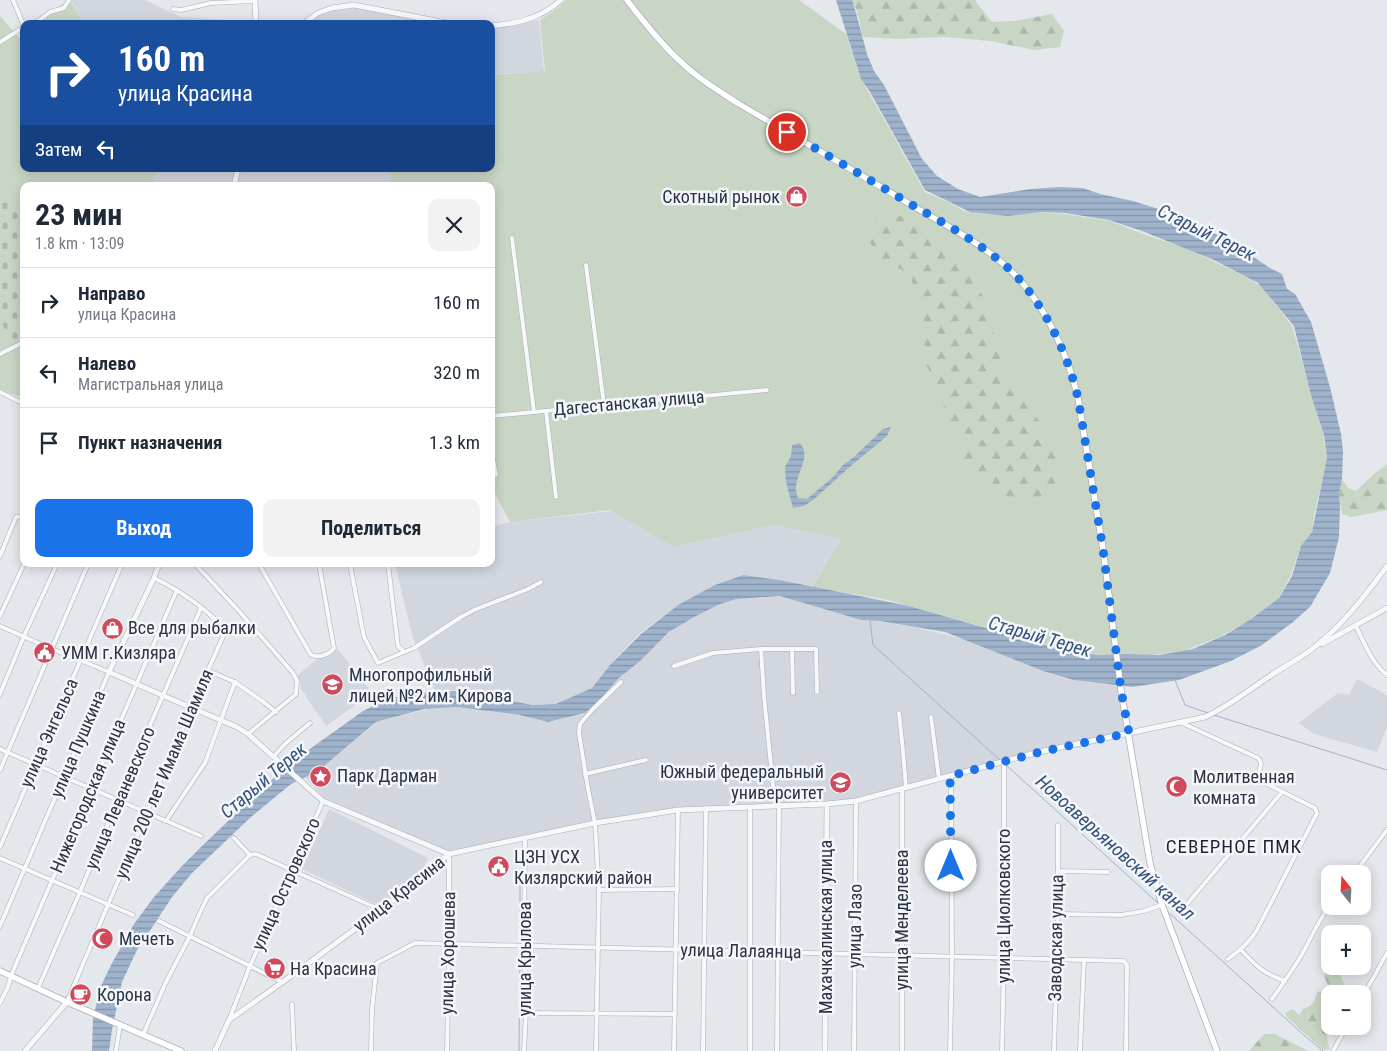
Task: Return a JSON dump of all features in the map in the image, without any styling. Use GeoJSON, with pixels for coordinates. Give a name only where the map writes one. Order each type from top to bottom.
{"type":"FeatureCollection","features":[{"type":"Feature","properties":{"kind":"main road"},"geometry":{"type":"LineString","coordinates":[[627,0],[644,22],[681,62],[707,82],[739,104],[957,231],[1006,267],[1030,293],[1055,335],[1075,384],[1102,539],[1121,690],[1150,864],[1162,905],[1217,1051]]}},
{"type":"Feature","properties":{"kind":"main road"},"geometry":{"type":"LineString","coordinates":[[0,971],[181,1051]]}},
{"type":"Feature","properties":{"kind":"street"},"geometry":{"type":"LineString","coordinates":[[13,0],[21,20]]}},
{"type":"Feature","properties":{"kind":"street"},"geometry":{"type":"LineString","coordinates":[[39,20],[50,12],[64,8],[69,0]]}},
{"type":"Feature","properties":{"kind":"street"},"geometry":{"type":"LineString","coordinates":[[495,25],[525,20],[540,15],[561,0]]}},
{"type":"Feature","properties":{"kind":"street"},"geometry":{"type":"LineString","coordinates":[[173,9],[181,10],[211,3],[255,1],[256,20]]}},
{"type":"Feature","properties":{"kind":"street"},"geometry":{"type":"LineString","coordinates":[[309,20],[332,8],[354,5],[431,20]]}},
{"type":"Feature","properties":{"kind":"street"},"geometry":{"type":"LineString","coordinates":[[0,42],[20,30]]}},
{"type":"Feature","properties":{"kind":"street"},"geometry":{"type":"LineString","coordinates":[[512,238],[534,412]]}},
{"type":"Feature","properties":{"kind":"street"},"geometry":{"type":"LineString","coordinates":[[586,265],[604,405]]}},
{"type":"Feature","properties":{"kind":"street"},"geometry":{"type":"LineString","coordinates":[[0,354],[20,344]]}},
{"type":"Feature","properties":{"kind":"street","name":"Дагестанская улица"},"geometry":{"type":"LineString","coordinates":[[495,416],[767,390]]}},
{"type":"Feature","properties":{"kind":"street"},"geometry":{"type":"LineString","coordinates":[[2,393],[20,402]]}},
{"type":"Feature","properties":{"kind":"street"},"geometry":{"type":"LineString","coordinates":[[546,411],[556,497]]}},
{"type":"Feature","properties":{"kind":"street"},"geometry":{"type":"LineString","coordinates":[[495,470],[496,475]]}},
{"type":"Feature","properties":{"kind":"street"},"geometry":{"type":"LineString","coordinates":[[0,556],[16,517],[20,516]]}},
{"type":"Feature","properties":{"kind":"street"},"geometry":{"type":"LineString","coordinates":[[1311,650],[1346,618],[1387,566]]}},
{"type":"Feature","properties":{"kind":"street"},"geometry":{"type":"LineString","coordinates":[[0,616],[23,567]]}},
{"type":"Feature","properties":{"kind":"street"},"geometry":{"type":"LineString","coordinates":[[0,694],[56,567]]}},
{"type":"Feature","properties":{"kind":"street"},"geometry":{"type":"LineString","coordinates":[[0,770],[87,567]]}},
{"type":"Feature","properties":{"kind":"street","name":"улица Энгельса"},"geometry":{"type":"LineString","coordinates":[[0,847],[121,567]]}},
{"type":"Feature","properties":{"kind":"street","name":"улица Пушкина"},"geometry":{"type":"LineString","coordinates":[[0,926],[109,672],[158,567]]}},
{"type":"Feature","properties":{"kind":"street"},"geometry":{"type":"LineString","coordinates":[[198,567],[293,673],[297,681],[296,694],[248,734]]}},
{"type":"Feature","properties":{"kind":"street"},"geometry":{"type":"LineString","coordinates":[[262,567],[310,656],[316,657],[331,652],[334,648],[320,567]]}},
{"type":"Feature","properties":{"kind":"street"},"geometry":{"type":"LineString","coordinates":[[351,567],[364,637],[378,663],[414,648],[474,610],[541,582]]}},
{"type":"Feature","properties":{"kind":"street"},"geometry":{"type":"LineString","coordinates":[[388,567],[398,646],[404,652]]}},
{"type":"Feature","properties":{"kind":"street","name":"улица 200 лет Имама Шамиля"},"geometry":{"type":"LineString","coordinates":[[67,1002],[226,630],[215,618],[190,598],[154,578]]}},
{"type":"Feature","properties":{"kind":"street","name":"Нижегородская улица"},"geometry":{"type":"LineString","coordinates":[[0,1003],[177,590]]}},
{"type":"Feature","properties":{"kind":"street","name":"улица Леваневского"},"geometry":{"type":"LineString","coordinates":[[38,988],[201,608]]}},
{"type":"Feature","properties":{"kind":"street"},"geometry":{"type":"LineString","coordinates":[[1311,650],[1387,608]]}},
{"type":"Feature","properties":{"kind":"street"},"geometry":{"type":"LineString","coordinates":[[0,626],[237,727],[248,734],[324,801],[449,854]]}},
{"type":"Feature","properties":{"kind":"street"},"geometry":{"type":"LineString","coordinates":[[1356,626],[1374,660],[1387,675]]}},
{"type":"Feature","properties":{"kind":"street"},"geometry":{"type":"LineString","coordinates":[[761,649],[764,696],[777,806],[777,1051]]}},
{"type":"Feature","properties":{"kind":"street"},"geometry":{"type":"LineString","coordinates":[[674,666],[714,653],[761,649],[816,649],[817,692]]}},
{"type":"Feature","properties":{"kind":"street"},"geometry":{"type":"LineString","coordinates":[[792,649],[793,693]]}},
{"type":"Feature","properties":{"kind":"street","name":"улица Красина"},"geometry":{"type":"LineString","coordinates":[[229,1020],[381,910],[449,854],[595,823],[678,810],[827,804],[856,801],[1069,745],[1205,717],[1219,711],[1311,650]]}},
{"type":"Feature","properties":{"kind":"street"},"geometry":{"type":"LineString","coordinates":[[208,671],[235,682],[276,712]]}},
{"type":"Feature","properties":{"kind":"street"},"geometry":{"type":"LineString","coordinates":[[166,821],[205,763],[235,682]]}},
{"type":"Feature","properties":{"kind":"street"},"geometry":{"type":"LineString","coordinates":[[596,1051],[599,890],[595,823],[579,734],[580,724],[621,682]]}},
{"type":"Feature","properties":{"kind":"street"},"geometry":{"type":"LineString","coordinates":[[899,713],[904,789]]}},
{"type":"Feature","properties":{"kind":"street"},"geometry":{"type":"LineString","coordinates":[[931,717],[939,779]]}},
{"type":"Feature","properties":{"kind":"street"},"geometry":{"type":"LineString","coordinates":[[273,757],[310,723]]}},
{"type":"Feature","properties":{"kind":"street"},"geometry":{"type":"LineString","coordinates":[[1182,723],[1258,758],[1262,764],[1258,779],[1315,808],[1317,813],[1250,942],[1228,959]]}},
{"type":"Feature","properties":{"kind":"street"},"geometry":{"type":"LineString","coordinates":[[0,749],[201,836]]}},
{"type":"Feature","properties":{"kind":"street"},"geometry":{"type":"LineString","coordinates":[[585,774],[646,760]]}},
{"type":"Feature","properties":{"kind":"street","name":"улица Циолковского"},"geometry":{"type":"LineString","coordinates":[[1002,1051],[1004,761]]}},
{"type":"Feature","properties":{"kind":"street"},"geometry":{"type":"LineString","coordinates":[[950,776],[952,956],[950,1051]]}},
{"type":"Feature","properties":{"kind":"street","name":"улица Менделеева"},"geometry":{"type":"LineString","coordinates":[[902,1051],[904,789]]}},
{"type":"Feature","properties":{"kind":"street"},"geometry":{"type":"LineString","coordinates":[[1187,904],[1282,792]]}},
{"type":"Feature","properties":{"kind":"street","name":"улица Островского"},"geometry":{"type":"LineString","coordinates":[[215,1051],[250,966],[324,801]]}},
{"type":"Feature","properties":{"kind":"street","name":"улица Лазо"},"geometry":{"type":"LineString","coordinates":[[854,1051],[856,801]]}},
{"type":"Feature","properties":{"kind":"street","name":"Махачкалинская улица"},"geometry":{"type":"LineString","coordinates":[[825,1051],[827,804]]}},
{"type":"Feature","properties":{"kind":"street"},"geometry":{"type":"LineString","coordinates":[[750,807],[750,1051]]}},
{"type":"Feature","properties":{"kind":"street"},"geometry":{"type":"LineString","coordinates":[[703,1051],[706,808]]}},
{"type":"Feature","properties":{"kind":"street"},"geometry":{"type":"LineString","coordinates":[[674,1051],[678,810]]}},
{"type":"Feature","properties":{"kind":"street","name":"Заводская улица"},"geometry":{"type":"LineString","coordinates":[[1054,1051],[1058,914],[1058,825]]}},
{"type":"Feature","properties":{"kind":"street"},"geometry":{"type":"LineString","coordinates":[[1361,865],[1387,830]]}},
{"type":"Feature","properties":{"kind":"street"},"geometry":{"type":"LineString","coordinates":[[234,838],[250,855]]}},
{"type":"Feature","properties":{"kind":"street","name":"улица Крылова"},"geometry":{"type":"LineString","coordinates":[[524,1051],[526,1013],[524,946],[525,838]]}},
{"type":"Feature","properties":{"kind":"street"},"geometry":{"type":"LineString","coordinates":[[143,1035],[166,982],[207,898],[250,855],[256,854],[381,910]]}},
{"type":"Feature","properties":{"kind":"street","name":"улица Хорошева"},"geometry":{"type":"LineString","coordinates":[[447,1051],[449,854]]}},
{"type":"Feature","properties":{"kind":"street"},"geometry":{"type":"LineString","coordinates":[[0,858],[133,915]]}},
{"type":"Feature","properties":{"kind":"street"},"geometry":{"type":"LineString","coordinates":[[1058,871],[1108,872]]}},
{"type":"Feature","properties":{"kind":"street"},"geometry":{"type":"LineString","coordinates":[[599,890],[677,889]]}},
{"type":"Feature","properties":{"kind":"street"},"geometry":{"type":"LineString","coordinates":[[1058,914],[1121,915],[1144,911],[1162,905]]}},
{"type":"Feature","properties":{"kind":"street"},"geometry":{"type":"LineString","coordinates":[[1272,999],[1301,956],[1322,915]]}},
{"type":"Feature","properties":{"kind":"street"},"geometry":{"type":"LineString","coordinates":[[159,921],[282,982]]}},
{"type":"Feature","properties":{"kind":"street","name":"улица Лалаянца"},"geometry":{"type":"LineString","coordinates":[[371,1051],[376,963],[415,943],[1124,961],[1127,965],[1126,1051]]}},
{"type":"Feature","properties":{"kind":"street"},"geometry":{"type":"LineString","coordinates":[[1241,950],[1267,974],[1285,981]]}},
{"type":"Feature","properties":{"kind":"street"},"geometry":{"type":"LineString","coordinates":[[1369,985],[1387,953]]}},
{"type":"Feature","properties":{"kind":"street","name":"Заводская улица"},"geometry":{"type":"LineString","coordinates":[[1080,1051],[1084,960]]}},
{"type":"Feature","properties":{"kind":"street"},"geometry":{"type":"LineString","coordinates":[[25,1051],[67,1002]]}},
{"type":"Feature","properties":{"kind":"street"},"geometry":{"type":"LineString","coordinates":[[292,1004],[294,1051]]}},
{"type":"Feature","properties":{"kind":"street"},"geometry":{"type":"LineString","coordinates":[[526,1013],[675,1014]]}},
{"type":"Feature","properties":{"kind":"street"},"geometry":{"type":"LineString","coordinates":[[116,1051],[118,1024]]}},
{"type":"Feature","properties":{"kind":"street"},"geometry":{"type":"LineString","coordinates":[[1334,1051],[1342,1035]]}},
{"type":"Feature","properties":{"kind":"shaded area"},"geometry":{"type":"Polygon","coordinates":[[[71,0],[145,0],[181,17],[226,20],[82,20],[71,0]]]}},
{"type":"Feature","properties":{"kind":"shaded area"},"geometry":{"type":"Polygon","coordinates":[[[364,7],[408,12],[435,20],[312,20],[326,12],[364,7]]]}},
{"type":"Feature","properties":{"kind":"shaded area"},"geometry":{"type":"Polygon","coordinates":[[[539,20],[544,72],[495,74],[495,28],[539,20]]]}},
{"type":"Feature","properties":{"kind":"shaded area"},"geometry":{"type":"Polygon","coordinates":[[[150,172],[390,172],[389,182],[149,182],[150,172]]]}},
{"type":"Feature","properties":{"kind":"shaded area"},"geometry":{"type":"Polygon","coordinates":[[[612,511],[673,547],[775,525],[841,539],[812,586],[771,578],[742,575],[715,585],[675,607],[639,634],[613,661],[592,688],[557,704],[533,705],[454,690],[435,691],[412,635],[396,567],[495,567],[495,526],[510,522],[612,511]]]}},
{"type":"Feature","properties":{"kind":"shaded area"},"geometry":{"type":"Polygon","coordinates":[[[781,596],[861,620],[914,627],[971,641],[1066,679],[1123,687],[1130,735],[1082,747],[1029,754],[850,801],[785,805],[682,807],[448,852],[324,798],[305,777],[318,771],[377,722],[428,709],[457,707],[515,715],[548,722],[584,714],[669,633],[692,617],[720,604],[738,599],[781,596]]]}},
{"type":"Feature","properties":{"kind":"shaded area","name":"Многопрофильный лицей №2 им. Кирова"},"geometry":{"type":"Polygon","coordinates":[[[338,649],[372,693],[326,726],[301,689],[297,676],[316,660],[338,649]]]}},
{"type":"Feature","properties":{"kind":"shaded area"},"geometry":{"type":"Polygon","coordinates":[[[1357,679],[1387,695],[1387,727],[1377,752],[1314,734],[1299,723],[1338,693],[1349,695],[1357,679]]]}},
{"type":"Feature","properties":{"kind":"shaded area"},"geometry":{"type":"Polygon","coordinates":[[[329,809],[428,858],[418,879],[380,906],[302,869],[329,809]]]}},
{"type":"Feature","properties":{"kind":"green space"},"geometry":{"type":"Polygon","coordinates":[[[67,0],[70,0],[82,20],[44,20],[67,0]]]}},
{"type":"Feature","properties":{"kind":"green space"},"geometry":{"type":"Polygon","coordinates":[[[566,0],[799,0],[846,34],[860,77],[925,192],[964,211],[1009,216],[1034,212],[1064,214],[1110,221],[1188,249],[1261,286],[1292,326],[1323,434],[1327,460],[1312,532],[1301,546],[1290,577],[1278,599],[1246,622],[1219,637],[1183,651],[1144,656],[1101,655],[1051,646],[888,600],[812,587],[841,539],[775,525],[673,547],[610,510],[510,522],[495,494],[495,182],[389,182],[390,172],[495,172],[495,75],[545,71],[540,20],[566,0]]]}},
{"type":"Feature","properties":{"kind":"green space"},"geometry":{"type":"Polygon","coordinates":[[[852,0],[976,0],[992,22],[1014,21],[1052,14],[1064,31],[1060,47],[1034,50],[991,41],[945,37],[895,39],[863,37],[857,11],[852,0]]]}},
{"type":"Feature","properties":{"kind":"green space"},"geometry":{"type":"Polygon","coordinates":[[[0,16],[20,39],[20,172],[155,172],[154,182],[20,182],[20,397],[0,390],[0,16]]]}},
{"type":"Feature","properties":{"kind":"green space"},"geometry":{"type":"Polygon","coordinates":[[[1,190],[20,216],[20,340],[18,344],[0,323],[1,190]]]}},
{"type":"Feature","properties":{"kind":"green space"},"geometry":{"type":"Polygon","coordinates":[[[895,212],[949,252],[971,277],[987,303],[994,336],[1008,375],[1027,407],[1044,426],[1059,458],[1055,485],[1042,500],[1015,500],[984,487],[966,468],[957,439],[926,363],[921,294],[904,271],[882,259],[868,240],[876,220],[895,212]]]}},
{"type":"Feature","properties":{"kind":"green space"},"geometry":{"type":"Polygon","coordinates":[[[1387,464],[1387,510],[1352,517],[1342,514],[1339,494],[1342,479],[1348,488],[1356,491],[1387,464]]]}},
{"type":"Feature","properties":{"kind":"green space"},"geometry":{"type":"Polygon","coordinates":[[[1342,975],[1344,985],[1328,985],[1324,976],[1342,975]]]}},
{"type":"Feature","properties":{"kind":"green space"},"geometry":{"type":"Polygon","coordinates":[[[1317,992],[1321,992],[1321,1035],[1328,1035],[1330,1049],[1323,1050],[1285,1013],[1293,1009],[1299,1015],[1303,1009],[1313,1003],[1317,992]]]}},
{"type":"Feature","properties":{"kind":"green space"},"geometry":{"type":"Polygon","coordinates":[[[1264,1034],[1275,1034],[1308,1051],[1249,1051],[1264,1034]]]}},
{"type":"Feature","properties":{"kind":"water","name":"Старый Терек"},"geometry":{"type":"Polygon","coordinates":[[[836,0],[852,0],[867,54],[874,71],[884,85],[922,159],[937,176],[958,189],[980,197],[1030,189],[1083,188],[1100,194],[1133,201],[1168,212],[1226,239],[1282,274],[1287,289],[1295,294],[1311,322],[1330,387],[1343,451],[1342,479],[1339,494],[1339,537],[1330,573],[1310,607],[1262,645],[1231,661],[1179,680],[1132,687],[1073,680],[1043,671],[945,632],[880,621],[861,620],[780,596],[737,599],[720,604],[669,632],[640,661],[619,678],[585,713],[548,722],[519,715],[457,707],[424,709],[376,722],[318,771],[291,784],[251,817],[192,873],[172,897],[136,952],[122,982],[109,1051],[92,1051],[93,1019],[100,988],[134,924],[154,897],[201,847],[268,783],[300,756],[363,711],[385,700],[413,693],[454,691],[533,705],[556,704],[592,688],[610,665],[641,634],[678,605],[715,585],[743,575],[780,580],[909,606],[1049,646],[1099,655],[1159,655],[1193,649],[1225,635],[1279,598],[1292,576],[1301,546],[1312,532],[1327,458],[1324,435],[1311,395],[1294,326],[1258,283],[1214,260],[1142,231],[1109,220],[1065,213],[1040,212],[1008,216],[970,212],[925,190],[861,79],[836,0]]]}},
{"type":"Feature","properties":{"kind":"water"},"geometry":{"type":"Polygon","coordinates":[[[891,427],[887,436],[813,500],[804,506],[793,508],[786,482],[785,467],[791,456],[792,445],[800,443],[803,448],[804,459],[796,489],[798,498],[807,499],[883,429],[891,427]]]}},
{"type":"Feature","properties":{"kind":"waterway","name":"Новоаверьяновский канал"},"geometry":{"type":"LineString","coordinates":[[870,620],[873,645],[1001,761]]}},
{"type":"Feature","properties":{"kind":"waterway"},"geometry":{"type":"LineString","coordinates":[[1175,680],[1185,705],[1208,713]]}},
{"type":"Feature","properties":{"kind":"waterway"},"geometry":{"type":"LineString","coordinates":[[1214,715],[1387,770]]}},
{"type":"Feature","properties":{"kind":"waterway","name":"Новоаверьяновский канал"},"geometry":{"type":"LineString","coordinates":[[1006,765],[1159,904]]}},
{"type":"Feature","properties":{"kind":"waterway"},"geometry":{"type":"LineString","coordinates":[[520,870],[520,944]]}},
{"type":"Feature","properties":{"kind":"waterway","name":"Новоаверьяновский канал"},"geometry":{"type":"LineString","coordinates":[[1167,911],[1323,1051]]}},
{"type":"Feature","properties":{"kind":"waterway"},"geometry":{"type":"LineString","coordinates":[[519,1051],[520,948]]}},
{"type":"Feature","properties":{"kind":"place","name":"Скотный рынок"},"geometry":{"type":"Point","coordinates":[796,197]}},
{"type":"Feature","properties":{"kind":"place","name":"Все для рыбалки"},"geometry":{"type":"Point","coordinates":[112,628]}},
{"type":"Feature","properties":{"kind":"place","name":"УММ г.Кизляра"},"geometry":{"type":"Point","coordinates":[45,653]}},
{"type":"Feature","properties":{"kind":"place","name":"Многопрофильный лицей №2 им. Кирова"},"geometry":{"type":"Point","coordinates":[333,685]}},
{"type":"Feature","properties":{"kind":"place","name":"Парк Дарман"},"geometry":{"type":"Point","coordinates":[321,776]}},
{"type":"Feature","properties":{"kind":"place","name":"Южный федеральный университет"},"geometry":{"type":"Point","coordinates":[840,782]}},
{"type":"Feature","properties":{"kind":"place","name":"Молитвенная комната"},"geometry":{"type":"Point","coordinates":[1177,787]}},
{"type":"Feature","properties":{"kind":"place","name":"ЦЗН УСХ Кизлярский район"},"geometry":{"type":"Point","coordinates":[498,867]}},
{"type":"Feature","properties":{"kind":"place","name":"Мечеть"},"geometry":{"type":"Point","coordinates":[103,939]}},
{"type":"Feature","properties":{"kind":"place","name":"На Красина"},"geometry":{"type":"Point","coordinates":[274,969]}},
{"type":"Feature","properties":{"kind":"place","name":"Корона"},"geometry":{"type":"Point","coordinates":[81,995]}},
{"type":"Feature","properties":{"kind":"district","name":"СЕВЕРНОЕ ПМК"},"geometry":{"type":"Point","coordinates":[1234,846]}},
{"type":"Feature","properties":{"kind":"route"},"geometry":{"type":"LineString","coordinates":[[787,132],[957,231],[1006,267],[1030,293],[1055,335],[1066,358],[1078,398],[1103,549],[1121,690],[1129,733],[1069,745],[950,776],[951,866]]}}]}
